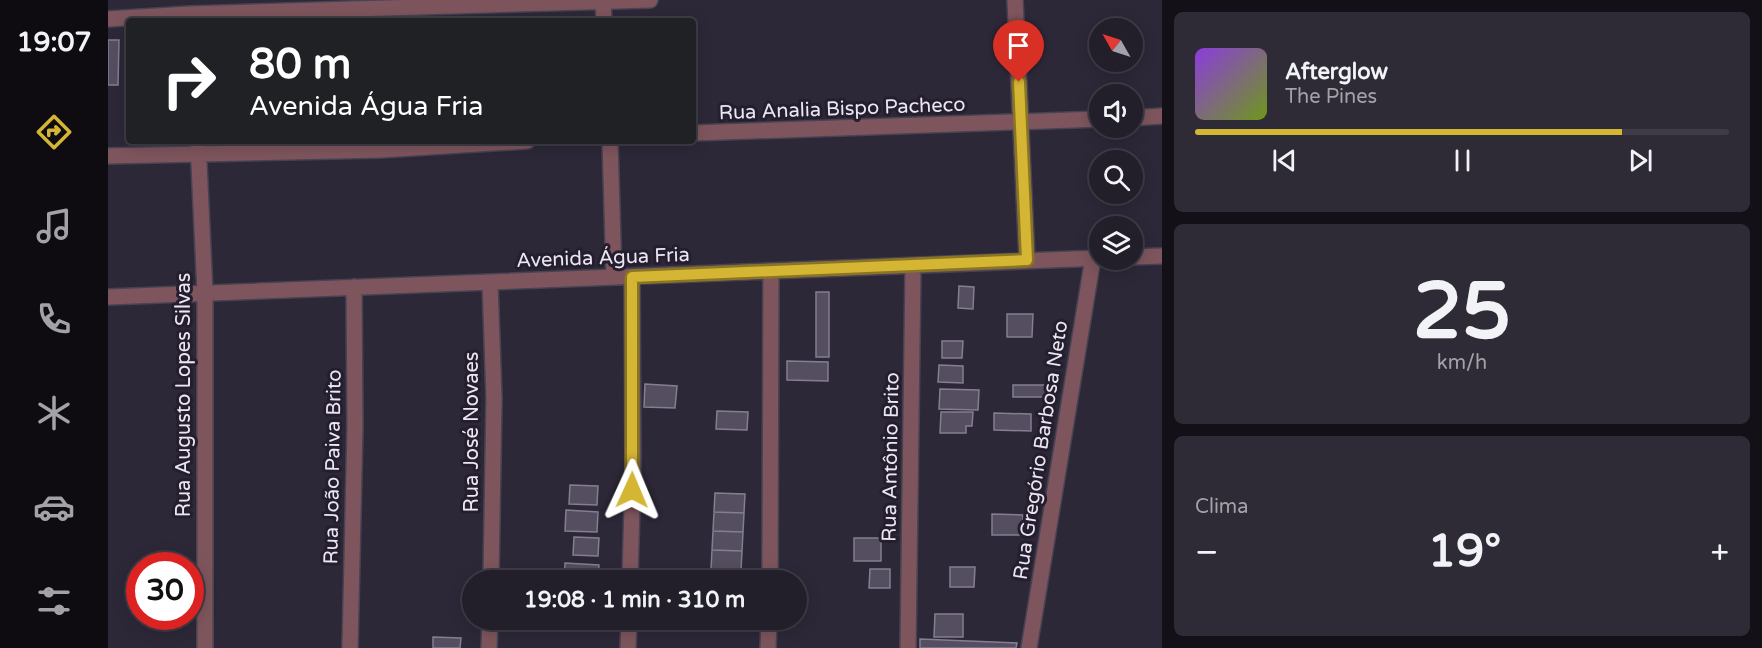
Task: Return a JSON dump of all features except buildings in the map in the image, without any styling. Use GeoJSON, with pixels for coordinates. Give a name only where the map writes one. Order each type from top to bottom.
{"type":"FeatureCollection","features":[{"type":"Feature","properties":{"kind":"street"},"geometry":{"type":"LineString","coordinates":[[108,19],[189,12],[650,0]]}},
{"type":"Feature","properties":{"kind":"street"},"geometry":{"type":"LineString","coordinates":[[1015,0],[1027,260]]}},
{"type":"Feature","properties":{"kind":"street"},"geometry":{"type":"LineString","coordinates":[[603,1],[604,18]]}},
{"type":"Feature","properties":{"kind":"street"},"geometry":{"type":"LineString","coordinates":[[1143,117],[1162,116]]}},
{"type":"Feature","properties":{"kind":"street","name":"Rua Analia Bispo Pacheco"},"geometry":{"type":"LineString","coordinates":[[696,133],[1089,120]]}},
{"type":"Feature","properties":{"kind":"street"},"geometry":{"type":"LineString","coordinates":[[108,156],[198,147],[380,150],[478,144]]}},
{"type":"Feature","properties":{"kind":"street"},"geometry":{"type":"LineString","coordinates":[[610,144],[614,278]]}},
{"type":"Feature","properties":{"kind":"street","name":"Rua Augusto Lopes Silvas"},"geometry":{"type":"LineString","coordinates":[[198,147],[205,293],[206,648]]}},
{"type":"Feature","properties":{"kind":"street"},"geometry":{"type":"LineString","coordinates":[[1143,257],[1162,256]]}},
{"type":"Feature","properties":{"kind":"street","name":"Avenida Água Fria"},"geometry":{"type":"LineString","coordinates":[[108,297],[913,267],[1089,258]]}},
{"type":"Feature","properties":{"kind":"street","name":"Rua Antônio Brito"},"geometry":{"type":"LineString","coordinates":[[908,648],[913,267]]}},
{"type":"Feature","properties":{"kind":"street","name":"Rua Gregório Barbosa Neto"},"geometry":{"type":"LineString","coordinates":[[1029,648],[1094,270]]}},
{"type":"Feature","properties":{"kind":"street"},"geometry":{"type":"LineString","coordinates":[[770,570],[771,272]]}},
{"type":"Feature","properties":{"kind":"street"},"geometry":{"type":"LineString","coordinates":[[630,570],[633,468],[632,277]]}},
{"type":"Feature","properties":{"kind":"street","name":"Rua José Novaes"},"geometry":{"type":"LineString","coordinates":[[490,283],[494,398],[491,570]]}},
{"type":"Feature","properties":{"kind":"street","name":"Rua João Paiva Brito"},"geometry":{"type":"LineString","coordinates":[[350,648],[355,426],[354,287]]}},
{"type":"Feature","properties":{"kind":"street"},"geometry":{"type":"LineString","coordinates":[[489,648],[490,630]]}},
{"type":"Feature","properties":{"kind":"street"},"geometry":{"type":"LineString","coordinates":[[628,648],[629,630]]}},
{"type":"Feature","properties":{"kind":"street"},"geometry":{"type":"LineString","coordinates":[[768,648],[769,630]]}},
{"type":"Feature","properties":{"kind":"route"},"geometry":{"type":"LineString","coordinates":[[632,490],[632,277],[913,267],[1027,260],[1019,82]]}}]}
